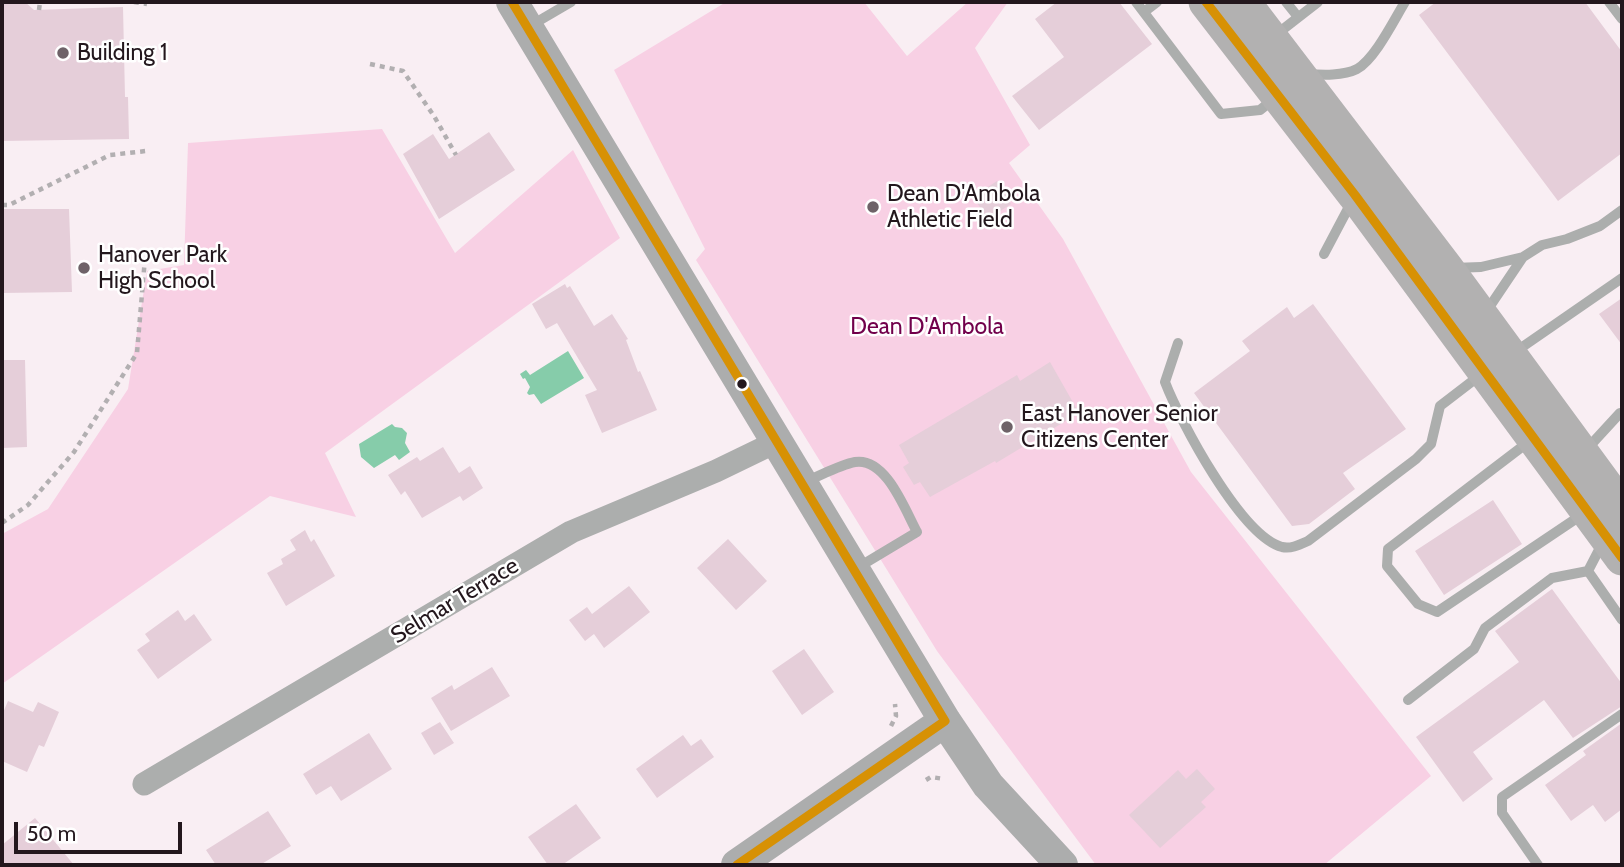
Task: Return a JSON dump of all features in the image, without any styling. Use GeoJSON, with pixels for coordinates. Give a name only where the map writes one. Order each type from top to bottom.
{"type":"FeatureCollection","features":[{"type":"Feature","properties":{"kind":"main road"},"geometry":{"type":"LineString","coordinates":[[1206,2],[1289,85],[1446,268],[1482,318],[1497,363],[1534,439],[1610,528]]}},
{"type":"Feature","properties":{"kind":"main road"},"geometry":{"type":"LineString","coordinates":[[1243,2],[1285,27],[1289,85],[1355,195],[1497,363],[1582,454],[1610,528]]}},
{"type":"Feature","properties":{"kind":"street"},"geometry":{"type":"LineString","coordinates":[[519,15],[945,721],[988,785],[1062,865]]}},
{"type":"Feature","properties":{"kind":"street","name":"Selmar Terrace"},"geometry":{"type":"LineString","coordinates":[[144,784],[571,532],[716,471],[778,441]]}},
{"type":"Feature","properties":{"kind":"street"},"geometry":{"type":"LineString","coordinates":[[737,865],[945,721]]}},
{"type":"Feature","properties":{"kind":"lane"},"geometry":{"type":"LineString","coordinates":[[519,15],[571,2]]}},
{"type":"Feature","properties":{"kind":"lane"},"geometry":{"type":"LineString","coordinates":[[1136,2],[1221,114],[1260,110],[1289,85],[1357,69],[1372,54],[1405,2]]}},
{"type":"Feature","properties":{"kind":"lane"},"geometry":{"type":"LineString","coordinates":[[1144,12],[1157,2]]}},
{"type":"Feature","properties":{"kind":"lane"},"geometry":{"type":"LineString","coordinates":[[1285,27],[1286,2]]}},
{"type":"Feature","properties":{"kind":"lane"},"geometry":{"type":"LineString","coordinates":[[1285,27],[1318,2]]}},
{"type":"Feature","properties":{"kind":"lane"},"geometry":{"type":"LineString","coordinates":[[1609,2],[1622,19]]}},
{"type":"Feature","properties":{"kind":"lane"},"geometry":{"type":"LineString","coordinates":[[1324,254],[1355,195]]}},
{"type":"Feature","properties":{"kind":"lane"},"geometry":{"type":"LineString","coordinates":[[1446,268],[1481,267],[1523,257],[1542,245],[1601,226],[1622,210]]}},
{"type":"Feature","properties":{"kind":"lane"},"geometry":{"type":"LineString","coordinates":[[1482,318],[1523,257]]}},
{"type":"Feature","properties":{"kind":"lane"},"geometry":{"type":"LineString","coordinates":[[1178,343],[1165,382],[1174,407],[1207,465],[1240,511],[1267,540],[1283,548],[1296,547],[1308,541],[1416,459],[1431,444],[1440,406],[1497,363],[1622,278]]}},
{"type":"Feature","properties":{"kind":"lane"},"geometry":{"type":"LineString","coordinates":[[1582,454],[1620,414]]}},
{"type":"Feature","properties":{"kind":"lane"},"geometry":{"type":"LineString","coordinates":[[1534,439],[1388,549],[1387,566],[1418,604],[1437,612],[1610,528]]}},
{"type":"Feature","properties":{"kind":"lane"},"geometry":{"type":"LineString","coordinates":[[802,483],[857,461],[874,466],[887,475],[917,532],[854,570]]}},
{"type":"Feature","properties":{"kind":"lane"},"geometry":{"type":"LineString","coordinates":[[1588,571],[1610,528]]}},
{"type":"Feature","properties":{"kind":"lane"},"geometry":{"type":"LineString","coordinates":[[1588,571],[1622,620]]}},
{"type":"Feature","properties":{"kind":"lane"},"geometry":{"type":"LineString","coordinates":[[1408,700],[1474,649],[1485,628],[1552,578],[1588,571]]}},
{"type":"Feature","properties":{"kind":"lane"},"geometry":{"type":"LineString","coordinates":[[1538,865],[1502,813],[1502,797],[1622,713]]}},
{"type":"Feature","properties":{"kind":"path"},"geometry":{"type":"LineString","coordinates":[[39,10],[40,2]]}},
{"type":"Feature","properties":{"kind":"path"},"geometry":{"type":"LineString","coordinates":[[134,2],[147,4]]}},
{"type":"Feature","properties":{"kind":"path"},"geometry":{"type":"LineString","coordinates":[[370,64],[403,71],[434,116],[456,155]]}},
{"type":"Feature","properties":{"kind":"path"},"geometry":{"type":"LineString","coordinates":[[2,205],[9,205],[110,155],[146,151]]}},
{"type":"Feature","properties":{"kind":"path"},"geometry":{"type":"LineString","coordinates":[[2,523],[28,505],[74,452],[137,353],[145,258]]}},
{"type":"Feature","properties":{"kind":"path"},"geometry":{"type":"LineString","coordinates":[[890,730],[895,716],[895,704]]}},
{"type":"Feature","properties":{"kind":"path"},"geometry":{"type":"LineString","coordinates":[[926,780],[931,777],[944,779]]}},
{"type":"Feature","properties":{"kind":"green space","name":"Dean D'Ambola"},"geometry":{"type":"Polygon","coordinates":[[[726,2],[864,2],[907,56],[968,2],[1008,2],[975,48],[1030,145],[1009,163],[1063,239],[1191,472],[1431,776],[1324,865],[1096,865],[937,651],[696,260],[705,249],[614,70],[726,2]]]}},
{"type":"Feature","properties":{"kind":"green space"},"geometry":{"type":"Polygon","coordinates":[[[382,129],[455,253],[573,150],[620,238],[325,453],[356,517],[270,496],[2,684],[2,534],[48,509],[128,389],[147,271],[184,265],[188,143],[382,129]]]}},
{"type":"Feature","properties":{"kind":"shaded area"},"geometry":{"type":"Polygon","coordinates":[[[568,351],[584,378],[541,404],[534,394],[527,393],[530,387],[520,374],[526,370],[530,375],[568,351]]]}},
{"type":"Feature","properties":{"kind":"shaded area"},"geometry":{"type":"Polygon","coordinates":[[[392,424],[407,433],[405,443],[410,452],[399,460],[395,455],[374,468],[361,457],[359,444],[392,424]]]}},
{"type":"Feature","properties":{"kind":"building","name":"Building 1"},"geometry":{"type":"Polygon","coordinates":[[[2,2],[25,2],[34,10],[123,7],[129,139],[2,141],[2,2]]]}},
{"type":"Feature","properties":{"kind":"building"},"geometry":{"type":"Polygon","coordinates":[[[1057,2],[1119,2],[1152,44],[1039,130],[1012,96],[1064,57],[1035,19],[1057,2]]]}},
{"type":"Feature","properties":{"kind":"building"},"geometry":{"type":"Polygon","coordinates":[[[1436,2],[1585,2],[1622,52],[1622,153],[1558,201],[1419,15],[1436,2]]]}},
{"type":"Feature","properties":{"kind":"building"},"geometry":{"type":"Polygon","coordinates":[[[489,132],[515,170],[439,219],[403,154],[433,134],[449,159],[489,132]]]}},
{"type":"Feature","properties":{"kind":"building"},"geometry":{"type":"Polygon","coordinates":[[[997,181],[1011,204],[988,219],[973,197],[997,181]]]}},
{"type":"Feature","properties":{"kind":"building"},"geometry":{"type":"Polygon","coordinates":[[[2,209],[69,209],[72,292],[2,293],[2,209]]]}},
{"type":"Feature","properties":{"kind":"building"},"geometry":{"type":"Polygon","coordinates":[[[565,284],[567,288],[570,286],[594,326],[612,314],[628,339],[626,340],[638,372],[640,371],[657,410],[602,433],[585,395],[597,390],[557,323],[546,329],[532,304],[565,284]]]}},
{"type":"Feature","properties":{"kind":"building"},"geometry":{"type":"Polygon","coordinates":[[[1622,298],[1622,345],[1599,314],[1622,298]]]}},
{"type":"Feature","properties":{"kind":"building"},"geometry":{"type":"Polygon","coordinates":[[[1313,304],[1406,429],[1343,473],[1355,489],[1309,524],[1292,526],[1194,393],[1250,351],[1242,341],[1287,307],[1294,318],[1313,304]]]}},
{"type":"Feature","properties":{"kind":"building"},"geometry":{"type":"Polygon","coordinates":[[[2,360],[25,360],[27,447],[2,448],[2,360]]]}},
{"type":"Feature","properties":{"kind":"building","name":"East Hanover Senior Citizens Center"},"geometry":{"type":"Polygon","coordinates":[[[1050,362],[1079,413],[996,463],[995,461],[930,497],[920,482],[914,485],[903,467],[909,463],[899,445],[1017,375],[1020,381],[1050,362]]]}},
{"type":"Feature","properties":{"kind":"building"},"geometry":{"type":"Polygon","coordinates":[[[443,447],[459,473],[470,466],[483,488],[463,501],[460,496],[422,518],[405,491],[401,495],[388,475],[417,457],[420,461],[443,447]]]}},
{"type":"Feature","properties":{"kind":"building"},"geometry":{"type":"Polygon","coordinates":[[[1493,500],[1522,544],[1444,595],[1415,551],[1493,500]]]}},
{"type":"Feature","properties":{"kind":"building"},"geometry":{"type":"Polygon","coordinates":[[[305,530],[311,542],[314,539],[335,576],[286,606],[267,573],[283,564],[281,559],[296,550],[290,540],[305,530]]]}},
{"type":"Feature","properties":{"kind":"building"},"geometry":{"type":"Polygon","coordinates":[[[728,539],[767,581],[736,610],[697,568],[728,539]]]}},
{"type":"Feature","properties":{"kind":"building"},"geometry":{"type":"Polygon","coordinates":[[[629,586],[650,612],[604,648],[594,634],[585,641],[569,620],[587,607],[592,614],[629,586]]]}},
{"type":"Feature","properties":{"kind":"building"},"geometry":{"type":"Polygon","coordinates":[[[1552,589],[1622,684],[1622,706],[1573,738],[1544,700],[1473,752],[1493,779],[1463,802],[1416,737],[1519,662],[1495,631],[1552,589]]]}},
{"type":"Feature","properties":{"kind":"building"},"geometry":{"type":"Polygon","coordinates":[[[178,610],[185,621],[194,614],[212,640],[158,679],[137,650],[150,641],[145,634],[178,610]]]}},
{"type":"Feature","properties":{"kind":"building"},"geometry":{"type":"Polygon","coordinates":[[[804,649],[834,692],[802,715],[772,671],[804,649]]]}},
{"type":"Feature","properties":{"kind":"building"},"geometry":{"type":"Polygon","coordinates":[[[492,667],[510,696],[451,731],[431,698],[452,685],[454,690],[492,667]]]}},
{"type":"Feature","properties":{"kind":"building"},"geometry":{"type":"Polygon","coordinates":[[[8,701],[33,712],[38,702],[59,712],[44,747],[39,745],[27,772],[2,761],[2,715],[8,701]]]}},
{"type":"Feature","properties":{"kind":"building"},"geometry":{"type":"Polygon","coordinates":[[[440,722],[454,743],[434,755],[421,733],[440,722]]]}},
{"type":"Feature","properties":{"kind":"building"},"geometry":{"type":"Polygon","coordinates":[[[1622,723],[1622,809],[1605,822],[1593,805],[1571,821],[1545,785],[1586,755],[1583,751],[1622,723]]]}},
{"type":"Feature","properties":{"kind":"building"},"geometry":{"type":"Polygon","coordinates":[[[369,733],[392,769],[341,801],[331,786],[316,795],[303,774],[369,733]]]}},
{"type":"Feature","properties":{"kind":"building"},"geometry":{"type":"Polygon","coordinates":[[[683,735],[691,746],[701,739],[714,757],[657,798],[636,769],[683,735]]]}},
{"type":"Feature","properties":{"kind":"building"},"geometry":{"type":"Polygon","coordinates":[[[1197,769],[1215,789],[1201,802],[1206,807],[1160,848],[1129,815],[1178,770],[1186,779],[1197,769]]]}},
{"type":"Feature","properties":{"kind":"building"},"geometry":{"type":"Polygon","coordinates":[[[576,804],[601,838],[562,865],[548,865],[528,837],[576,804]]]}},
{"type":"Feature","properties":{"kind":"building"},"geometry":{"type":"Polygon","coordinates":[[[268,811],[291,846],[260,865],[216,865],[206,850],[268,811]]]}},
{"type":"Feature","properties":{"kind":"building"},"geometry":{"type":"Polygon","coordinates":[[[35,818],[74,865],[2,865],[2,845],[35,818]]]}},
{"type":"Feature","properties":{"kind":"transit line"},"geometry":{"type":"LineString","coordinates":[[512,2],[945,721],[737,865]]}},
{"type":"Feature","properties":{"kind":"transit line"},"geometry":{"type":"LineString","coordinates":[[1206,2],[1355,195],[1622,558]]}},
{"type":"Feature","properties":{"kind":"place","name":"Building 1"},"geometry":{"type":"Point","coordinates":[63,53]}},
{"type":"Feature","properties":{"kind":"place","name":"Dean D'Ambola Athletic Field"},"geometry":{"type":"Point","coordinates":[873,207]}},
{"type":"Feature","properties":{"kind":"place","name":"Hanover Park High School"},"geometry":{"type":"Point","coordinates":[84,268]}},
{"type":"Feature","properties":{"kind":"place","name":"East Hanover Senior Citizens Center"},"geometry":{"type":"Point","coordinates":[1007,427]}}]}
